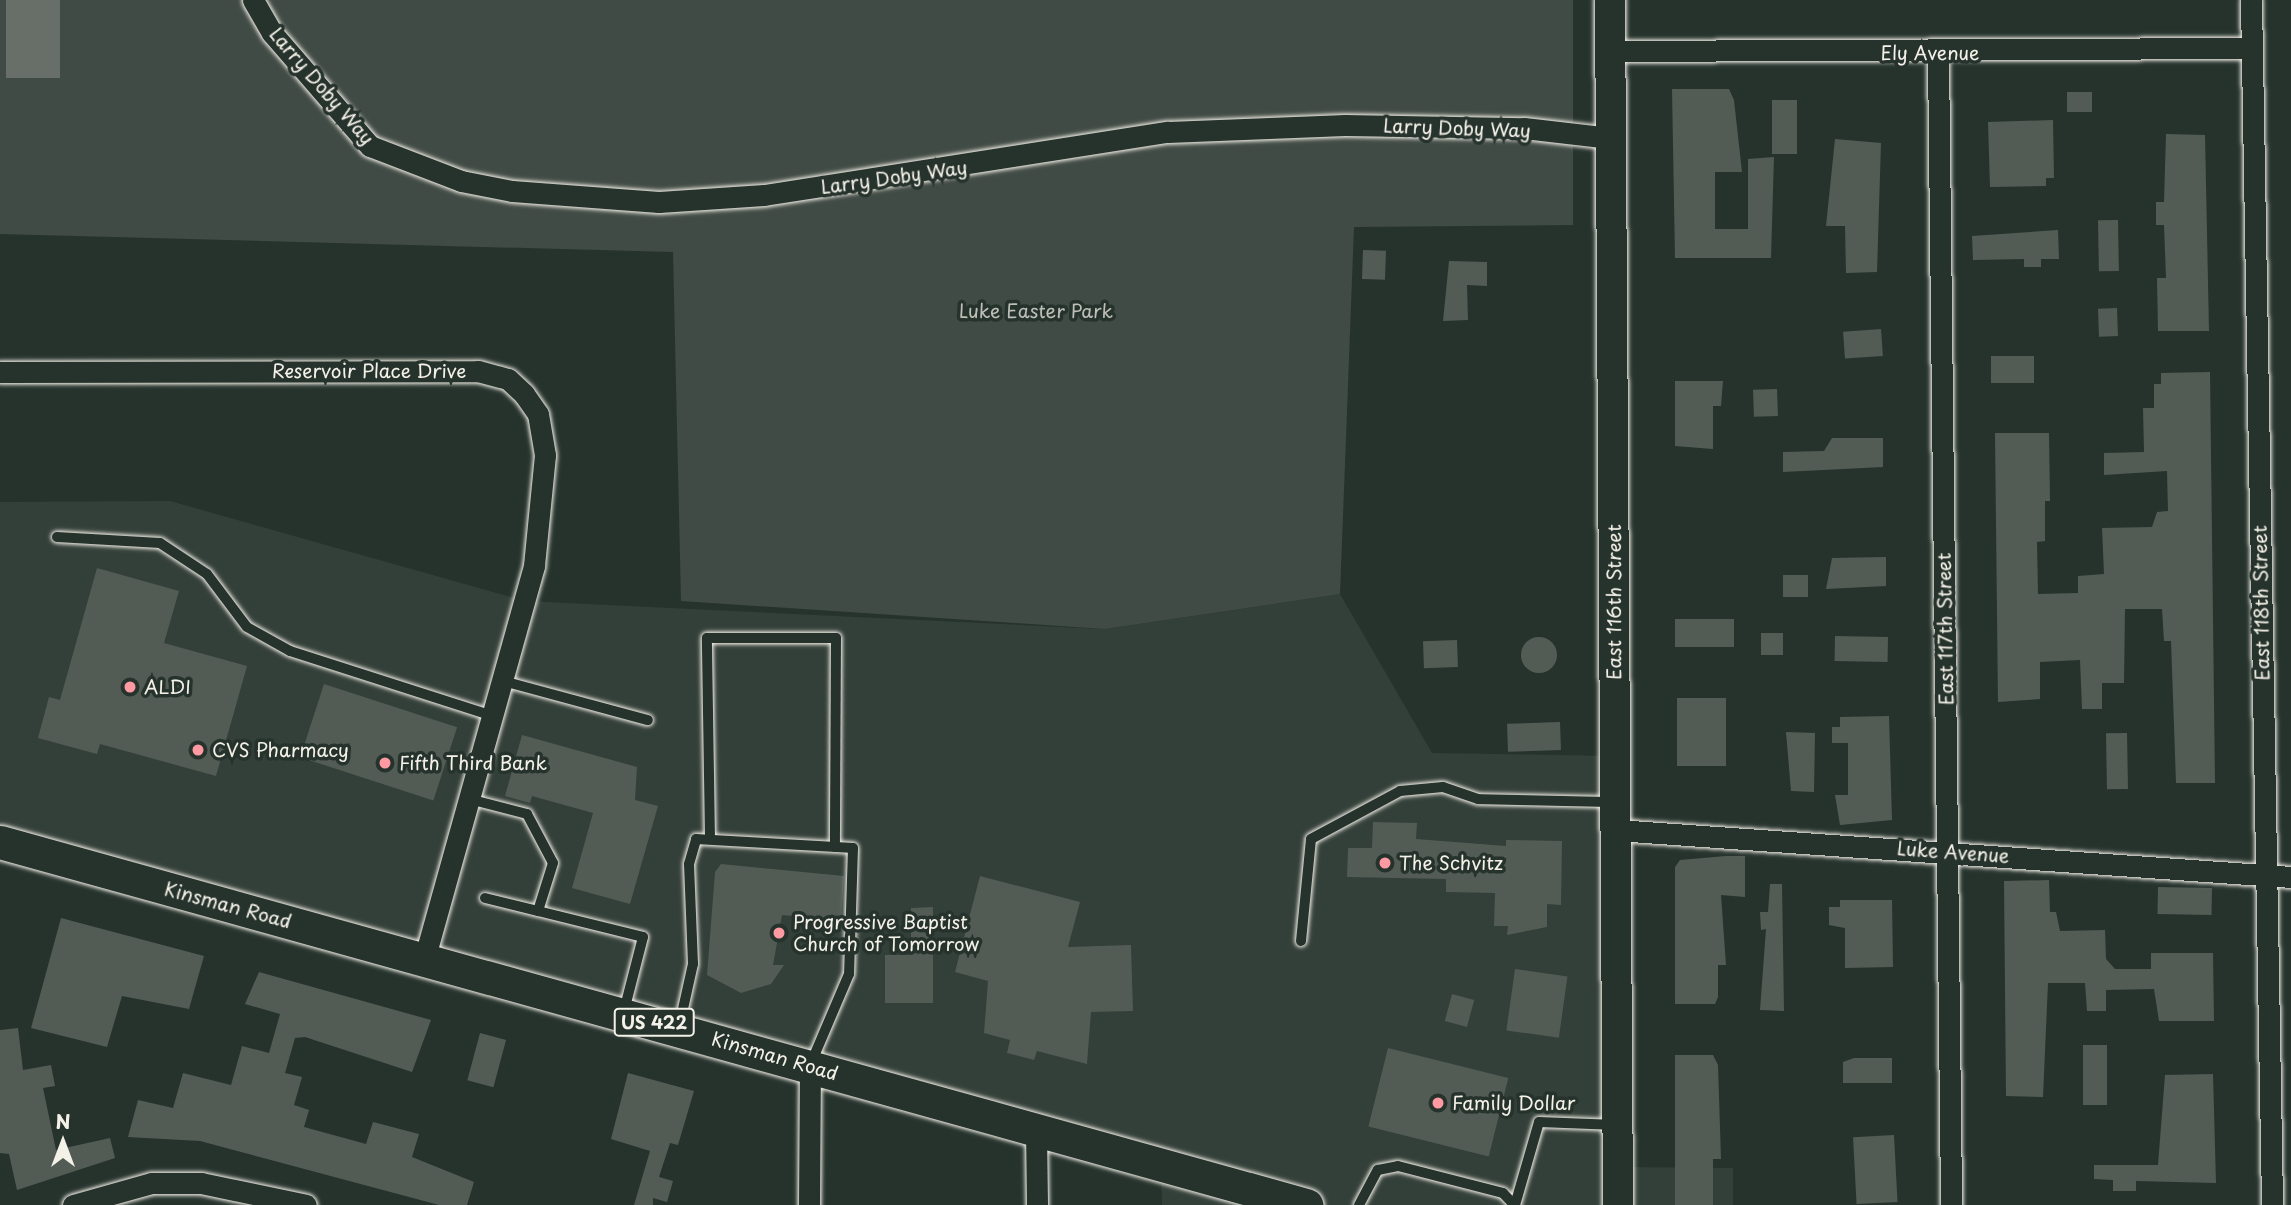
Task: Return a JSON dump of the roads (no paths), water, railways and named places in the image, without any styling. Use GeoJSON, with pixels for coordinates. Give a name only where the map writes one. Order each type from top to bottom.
{"type":"FeatureCollection","features":[{"type":"Feature","properties":{"kind":"main road","name":"East 116th Street"},"geometry":{"type":"LineString","coordinates":[[1610,0],[1618,1205]]}},
{"type":"Feature","properties":{"kind":"main road","name":"Kinsman Road"},"geometry":{"type":"LineString","coordinates":[[0,842],[810,1065],[1302,1205]]}},
{"type":"Feature","properties":{"kind":"street","name":"Larry Doby Way"},"geometry":{"type":"LineString","coordinates":[[253,0],[272,33],[370,146],[461,181],[512,191],[659,202],[764,195],[1181,132],[1386,125],[1524,128],[1610,138]]}},
{"type":"Feature","properties":{"kind":"street","name":"East 118th Street"},"geometry":{"type":"LineString","coordinates":[[2251,0],[2272,1205]]}},
{"type":"Feature","properties":{"kind":"street","name":"Ely Avenue"},"geometry":{"type":"LineString","coordinates":[[1610,51],[1938,54],[2251,48]]}},
{"type":"Feature","properties":{"kind":"street","name":"East 117th Street"},"geometry":{"type":"LineString","coordinates":[[1938,54],[1951,1205]]}},
{"type":"Feature","properties":{"kind":"street","name":"Reservoir Place Drive"},"geometry":{"type":"LineString","coordinates":[[0,372],[478,371],[508,379],[538,414],[545,455],[534,566],[424,959]]}},
{"type":"Feature","properties":{"kind":"street","name":"Luke Avenue"},"geometry":{"type":"LineString","coordinates":[[1615,816],[1948,851],[2291,877]]}},
{"type":"Feature","properties":{"kind":"street"},"geometry":{"type":"LineString","coordinates":[[809,1205],[810,1065]]}},
{"type":"Feature","properties":{"kind":"street"},"geometry":{"type":"LineString","coordinates":[[1036,1131],[1037,1205]]}},
{"type":"Feature","properties":{"kind":"street"},"geometry":{"type":"LineString","coordinates":[[73,1205],[152,1182],[201,1182],[306,1205]]}},
{"type":"Feature","properties":{"kind":"lane"},"geometry":{"type":"LineString","coordinates":[[57,537],[160,543],[207,573],[247,626],[290,651],[498,698],[648,720]]}},
{"type":"Feature","properties":{"kind":"lane"},"geometry":{"type":"LineString","coordinates":[[710,839],[707,638],[835,638],[835,847]]}},
{"type":"Feature","properties":{"kind":"lane","name":"Luke Avenue"},"geometry":{"type":"LineString","coordinates":[[1301,941],[1311,839],[1400,791],[1443,787],[1478,799],[1615,816]]}},
{"type":"Feature","properties":{"kind":"lane"},"geometry":{"type":"LineString","coordinates":[[469,799],[527,814],[552,863],[538,911]]}},
{"type":"Feature","properties":{"kind":"lane"},"geometry":{"type":"LineString","coordinates":[[678,1029],[693,964],[692,845],[710,839],[853,849],[849,974],[810,1065]]}},
{"type":"Feature","properties":{"kind":"lane"},"geometry":{"type":"LineString","coordinates":[[485,898],[643,937],[623,1014]]}},
{"type":"Feature","properties":{"kind":"lane"},"geometry":{"type":"LineString","coordinates":[[1514,1205],[1539,1122],[1618,1125]]}},
{"type":"Feature","properties":{"kind":"lane"},"geometry":{"type":"LineString","coordinates":[[1359,1205],[1378,1170],[1398,1166],[1503,1193],[1514,1205]]}},
{"type":"Feature","properties":{"kind":"place","name":"ALDI"},"geometry":{"type":"Point","coordinates":[130,687]}},
{"type":"Feature","properties":{"kind":"place","name":"CVS Pharmacy"},"geometry":{"type":"Point","coordinates":[198,750]}},
{"type":"Feature","properties":{"kind":"place","name":"Fifth Third Bank"},"geometry":{"type":"Point","coordinates":[385,763]}},
{"type":"Feature","properties":{"kind":"place","name":"The Schvitz"},"geometry":{"type":"Point","coordinates":[1385,863]}},
{"type":"Feature","properties":{"kind":"place","name":"Progressive Baptist Church of Tomorrow"},"geometry":{"type":"Point","coordinates":[779,933]}},
{"type":"Feature","properties":{"kind":"place","name":"Family Dollar"},"geometry":{"type":"Point","coordinates":[1438,1103]}},
{"type":"Feature","properties":{"kind":"park label","name":"Luke Easter Park"},"geometry":{"type":"Point","coordinates":[1036,311]}}]}
